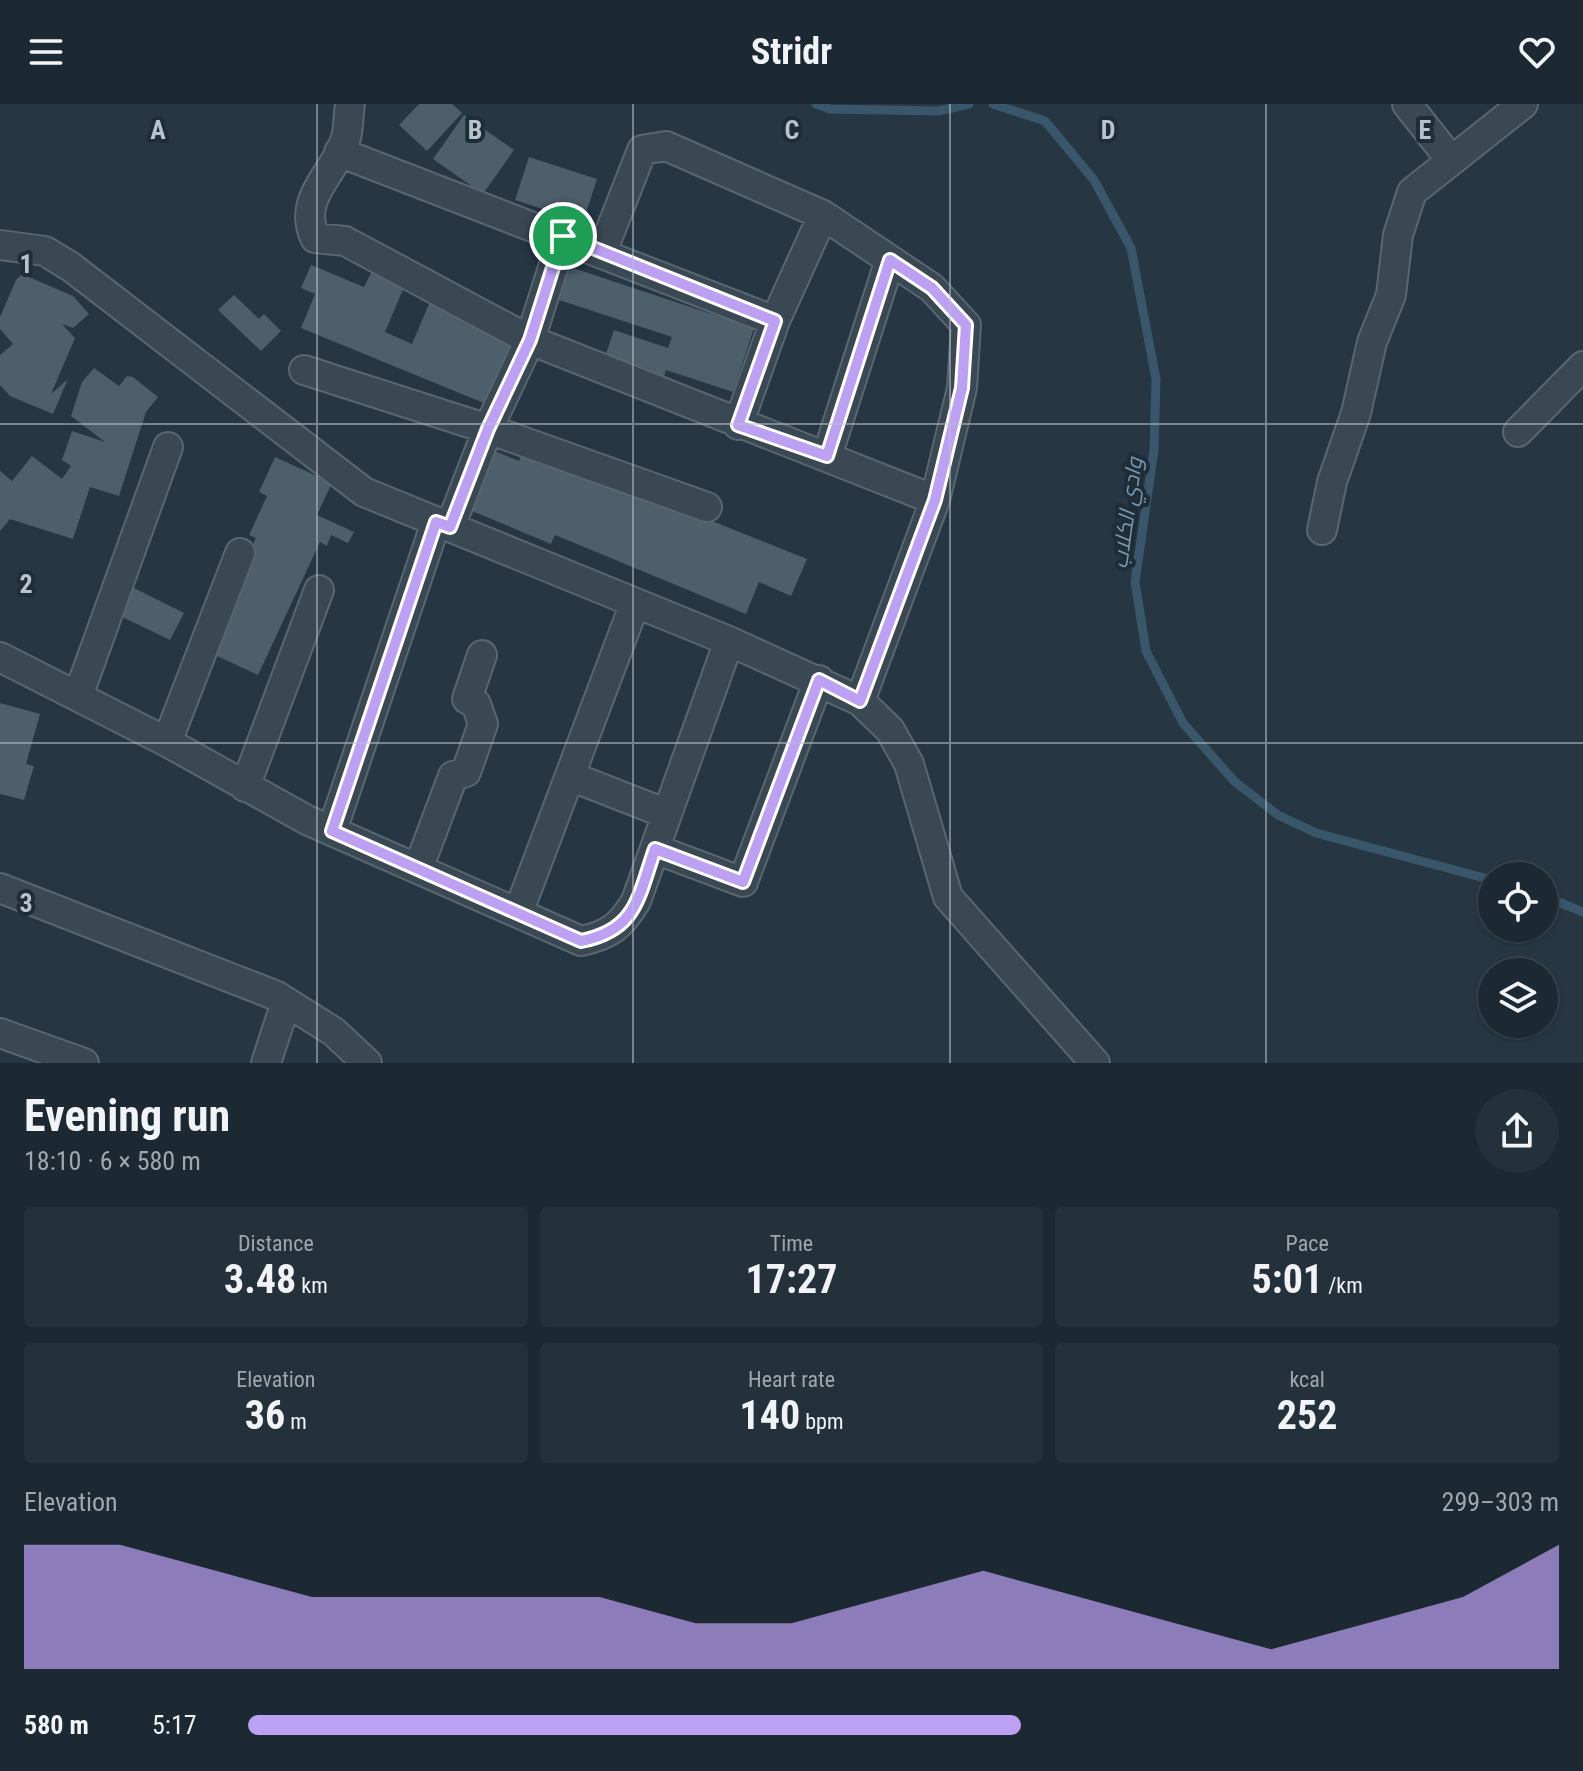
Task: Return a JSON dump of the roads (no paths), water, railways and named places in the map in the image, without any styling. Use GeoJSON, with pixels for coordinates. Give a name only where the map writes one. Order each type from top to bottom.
{"type":"FeatureCollection","features":[{"type":"Feature","properties":{"kind":"street"},"geometry":{"type":"LineString","coordinates":[[350,104],[345,141],[312,197],[309,225],[315,238],[345,241],[530,340],[738,425],[827,456],[935,500]]}},
{"type":"Feature","properties":{"kind":"street"},"geometry":{"type":"LineString","coordinates":[[1407,104],[1451,160]]}},
{"type":"Feature","properties":{"kind":"street"},"geometry":{"type":"LineString","coordinates":[[1322,530],[1332,482],[1356,413],[1372,342],[1391,295],[1398,235],[1412,192],[1523,104]]}},
{"type":"Feature","properties":{"kind":"street"},"geometry":{"type":"LineString","coordinates":[[602,252],[642,150],[666,146],[823,215],[932,288],[966,325],[962,388],[935,500],[860,701]]}},
{"type":"Feature","properties":{"kind":"street"},"geometry":{"type":"LineString","coordinates":[[339,152],[563,236],[775,321]]}},
{"type":"Feature","properties":{"kind":"street"},"geometry":{"type":"LineString","coordinates":[[738,425],[775,321],[823,215]]}},
{"type":"Feature","properties":{"kind":"street"},"geometry":{"type":"LineString","coordinates":[[332,831],[443,524],[530,340],[563,236]]}},
{"type":"Feature","properties":{"kind":"street"},"geometry":{"type":"LineString","coordinates":[[0,245],[45,251],[71,267],[364,492],[729,641],[860,701],[890,730],[909,764],[948,897],[1095,1063]]}},
{"type":"Feature","properties":{"kind":"street"},"geometry":{"type":"LineString","coordinates":[[827,456],[890,260]]}},
{"type":"Feature","properties":{"kind":"street"},"geometry":{"type":"LineString","coordinates":[[1518,432],[1583,366]]}},
{"type":"Feature","properties":{"kind":"street"},"geometry":{"type":"LineString","coordinates":[[304,370],[488,429],[707,507]]}},
{"type":"Feature","properties":{"kind":"street"},"geometry":{"type":"LineString","coordinates":[[78,696],[168,447]]}},
{"type":"Feature","properties":{"kind":"street"},"geometry":{"type":"LineString","coordinates":[[167,742],[240,553]]}},
{"type":"Feature","properties":{"kind":"street"},"geometry":{"type":"LineString","coordinates":[[245,787],[319,590]]}},
{"type":"Feature","properties":{"kind":"street"},"geometry":{"type":"LineString","coordinates":[[518,913],[635,603]]}},
{"type":"Feature","properties":{"kind":"street"},"geometry":{"type":"LineString","coordinates":[[0,657],[332,831],[581,941],[606,936],[623,923],[636,901],[729,641]]}},
{"type":"Feature","properties":{"kind":"street"},"geometry":{"type":"LineString","coordinates":[[418,869],[453,776],[466,772],[483,724],[476,704],[467,699],[482,655]]}},
{"type":"Feature","properties":{"kind":"street"},"geometry":{"type":"LineString","coordinates":[[655,849],[743,882],[819,680]]}},
{"type":"Feature","properties":{"kind":"street"},"geometry":{"type":"LineString","coordinates":[[570,776],[667,814]]}},
{"type":"Feature","properties":{"kind":"street"},"geometry":{"type":"LineString","coordinates":[[0,888],[286,1002],[334,1032],[367,1063]]}},
{"type":"Feature","properties":{"kind":"street"},"geometry":{"type":"LineString","coordinates":[[266,1063],[286,1002]]}},
{"type":"Feature","properties":{"kind":"street"},"geometry":{"type":"LineString","coordinates":[[0,1033],[84,1063]]}},
{"type":"Feature","properties":{"kind":"waterway","name":"وادي الكلاب"},"geometry":{"type":"LineString","coordinates":[[816,104],[830,109],[938,111],[969,104]]}},
{"type":"Feature","properties":{"kind":"waterway","name":"وادي الكلاب"},"geometry":{"type":"LineString","coordinates":[[993,104],[1045,121],[1094,180],[1131,248],[1156,379],[1154,450],[1135,582],[1146,651],[1183,723],[1234,781],[1278,815],[1316,833],[1478,876]]}},
{"type":"Feature","properties":{"kind":"waterway","name":"وادي الكلاب"},"geometry":{"type":"LineString","coordinates":[[1558,902],[1583,912]]}}]}
